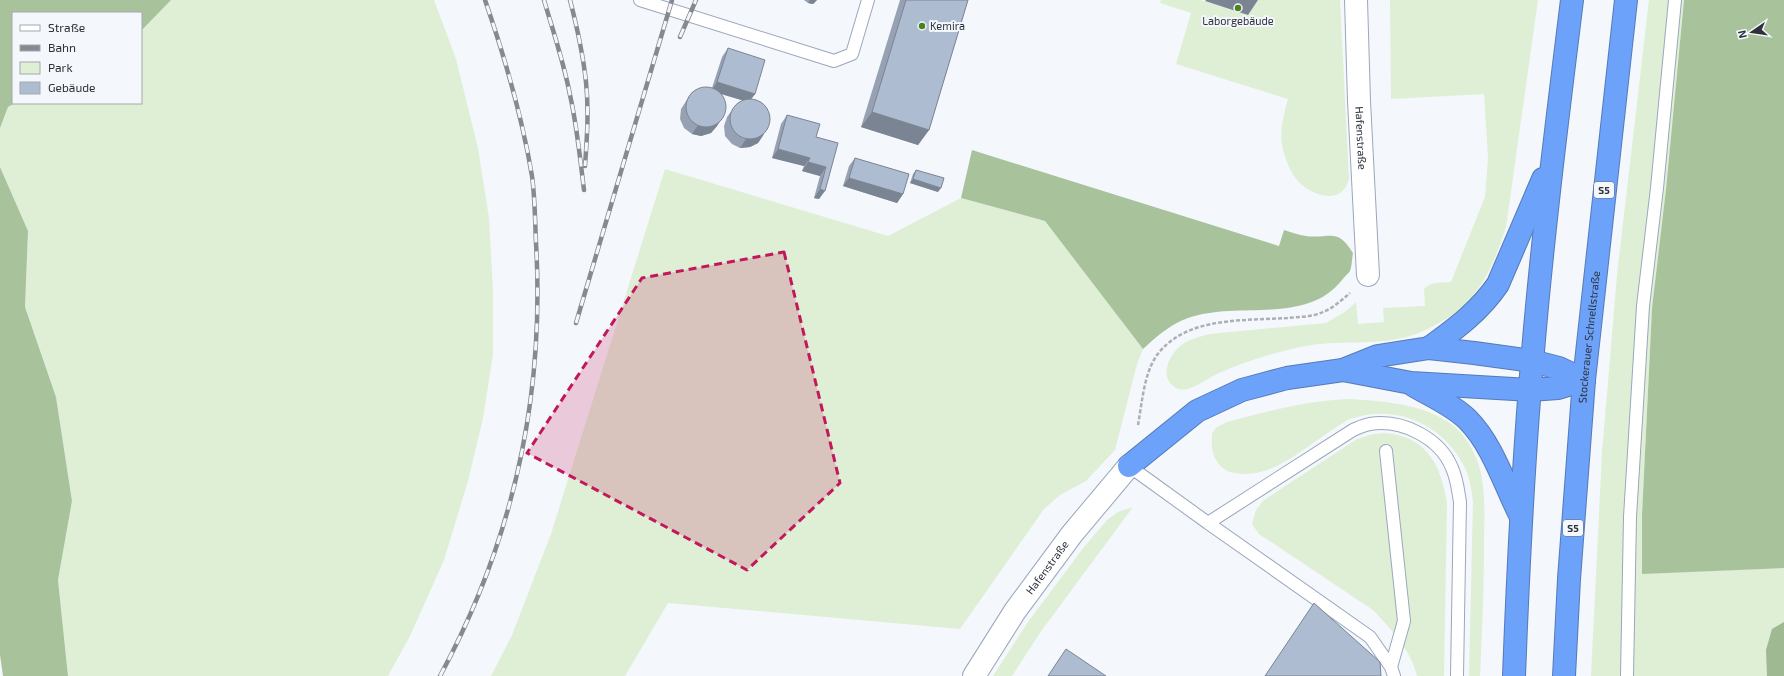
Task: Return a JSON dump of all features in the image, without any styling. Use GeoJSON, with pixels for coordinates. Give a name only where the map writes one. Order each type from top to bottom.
{"type":"FeatureCollection","features":[{"type":"Feature","properties":{"kind":"highway"},"geometry":{"type":"LineString","coordinates":[[1514,676],[1520,517],[1532,361],[1552,160],[1572,0]]}},
{"type":"Feature","properties":{"kind":"highway","name":"Stockerauer Schnellstraße"},"geometry":{"type":"LineString","coordinates":[[1564,676],[1584,380],[1626,0]]}},
{"type":"Feature","properties":{"kind":"highway"},"geometry":{"type":"LineString","coordinates":[[1428,348],[1478,310],[1491,295],[1498,284],[1552,160]]}},
{"type":"Feature","properties":{"kind":"highway"},"geometry":{"type":"LineString","coordinates":[[1129,466],[1197,411],[1242,390],[1287,378],[1343,370],[1378,356],[1428,348],[1532,361],[1559,368],[1584,380]]}},
{"type":"Feature","properties":{"kind":"highway"},"geometry":{"type":"LineString","coordinates":[[1343,370],[1410,383],[1530,390],[1558,388],[1584,380]]}},
{"type":"Feature","properties":{"kind":"highway"},"geometry":{"type":"LineString","coordinates":[[1410,383],[1455,410],[1472,425],[1488,448],[1520,517]]}},
{"type":"Feature","properties":{"kind":"street","name":"Hafenstraße"},"geometry":{"type":"LineString","coordinates":[[1356,0],[1359,101],[1368,275]]}},
{"type":"Feature","properties":{"kind":"street","name":"Hafenstraße"},"geometry":{"type":"LineString","coordinates":[[974,676],[1015,611],[1072,534],[1129,466]]}},
{"type":"Feature","properties":{"kind":"lane"},"geometry":{"type":"LineString","coordinates":[[640,0],[834,61],[852,54],[868,0]]}},
{"type":"Feature","properties":{"kind":"lane"},"geometry":{"type":"LineString","coordinates":[[1627,676],[1630,517],[1643,306],[1657,188],[1675,0]]}},
{"type":"Feature","properties":{"kind":"lane"},"geometry":{"type":"LineString","coordinates":[[1208,523],[1353,430],[1369,424],[1383,423],[1406,428],[1423,436],[1445,454],[1452,467],[1457,483],[1460,502],[1457,676]]}},
{"type":"Feature","properties":{"kind":"lane"},"geometry":{"type":"LineString","coordinates":[[1386,451],[1404,621],[1393,671]]}},
{"type":"Feature","properties":{"kind":"lane"},"geometry":{"type":"LineString","coordinates":[[1129,466],[1370,637],[1393,671]]}},
{"type":"Feature","properties":{"kind":"path"},"geometry":{"type":"LineString","coordinates":[[1137,428],[1148,375],[1157,355],[1172,339],[1191,328],[1210,324],[1296,317],[1322,313],[1341,302],[1368,275]]}},
{"type":"Feature","properties":{"kind":"highlighted area"},"geometry":{"type":"Polygon","coordinates":[[[784,252],[840,483],[747,570],[527,453],[642,278],[784,252]]]}},
{"type":"Feature","properties":{"kind":"green space"},"geometry":{"type":"Polygon","coordinates":[[[171,0],[434,0],[456,59],[478,148],[489,218],[493,291],[493,354],[483,418],[468,481],[444,560],[410,636],[388,676],[68,676],[58,580],[72,501],[56,397],[25,307],[28,231],[0,167],[0,128],[8,107],[13,104],[142,104],[142,30],[171,0]]]}},
{"type":"Feature","properties":{"kind":"green space"},"geometry":{"type":"Polygon","coordinates":[[[1161,0],[1200,0],[1248,15],[1252,0],[1340,0],[1349,179],[1346,187],[1340,193],[1328,196],[1320,195],[1306,188],[1292,173],[1285,157],[1281,140],[1283,119],[1288,99],[1176,64],[1191,13],[1160,3],[1161,0]]]}},
{"type":"Feature","properties":{"kind":"green space"},"geometry":{"type":"Polygon","coordinates":[[[1390,0],[1538,0],[1506,227],[1497,253],[1485,277],[1470,299],[1449,317],[1438,324],[1415,334],[1386,341],[1322,344],[1294,348],[1240,364],[1188,389],[1176,388],[1168,379],[1167,368],[1175,351],[1186,342],[1210,334],[1326,323],[1346,311],[1356,302],[1358,324],[1384,322],[1383,308],[1425,306],[1424,289],[1427,286],[1436,283],[1451,282],[1485,197],[1488,158],[1484,94],[1391,99],[1390,0]]]}},
{"type":"Feature","properties":{"kind":"green space"},"geometry":{"type":"Polygon","coordinates":[[[1649,0],[1684,0],[1666,189],[1652,308],[1642,515],[1642,573],[1784,568],[1784,676],[1591,676],[1602,453],[1617,275],[1649,0]]]}},
{"type":"Feature","properties":{"kind":"green space"},"geometry":{"type":"Polygon","coordinates":[[[665,169],[888,236],[961,198],[1045,221],[1143,349],[1137,364],[1115,450],[1086,481],[1060,495],[1044,509],[960,629],[668,603],[625,676],[491,676],[512,635],[551,534],[665,169]]]}},
{"type":"Feature","properties":{"kind":"green space"},"geometry":{"type":"Polygon","coordinates":[[[1351,399],[1394,403],[1423,410],[1436,415],[1449,422],[1459,431],[1467,440],[1476,456],[1480,468],[1484,491],[1483,595],[1480,676],[1469,676],[1473,501],[1470,483],[1468,474],[1455,451],[1431,428],[1400,416],[1384,414],[1367,415],[1350,419],[1288,460],[1265,471],[1253,473],[1241,474],[1224,469],[1217,461],[1213,453],[1212,433],[1217,427],[1227,422],[1273,410],[1319,401],[1351,399]]]}},
{"type":"Feature","properties":{"kind":"green space"},"geometry":{"type":"Polygon","coordinates":[[[1384,433],[1399,435],[1421,446],[1436,465],[1441,476],[1447,503],[1444,676],[1417,676],[1410,657],[1400,640],[1373,610],[1259,534],[1252,524],[1256,510],[1263,501],[1357,439],[1373,434],[1384,433]]]}},
{"type":"Feature","properties":{"kind":"green space"},"geometry":{"type":"Polygon","coordinates":[[[1133,507],[1042,630],[1012,676],[993,676],[1028,622],[1084,547],[1107,520],[1118,512],[1133,507]]]}},
{"type":"Feature","properties":{"kind":"shaded area"},"geometry":{"type":"Polygon","coordinates":[[[0,0],[171,0],[142,30],[142,12],[12,12],[12,104],[13,104],[8,107],[0,128],[0,0]]]}},
{"type":"Feature","properties":{"kind":"shaded area"},"geometry":{"type":"Polygon","coordinates":[[[1684,0],[1784,0],[1784,568],[1642,574],[1642,515],[1652,308],[1666,189],[1684,0]]]}},
{"type":"Feature","properties":{"kind":"shaded area"},"geometry":{"type":"Polygon","coordinates":[[[972,150],[1279,246],[1284,230],[1306,236],[1337,237],[1347,245],[1353,253],[1351,269],[1327,294],[1310,303],[1270,310],[1207,313],[1188,318],[1164,331],[1143,349],[1045,221],[961,198],[972,150]]]}},
{"type":"Feature","properties":{"kind":"shaded area"},"geometry":{"type":"Polygon","coordinates":[[[0,167],[28,231],[25,307],[56,397],[72,501],[58,580],[68,676],[3,676],[0,655],[0,167]]]}},
{"type":"Feature","properties":{"kind":"shaded area"},"geometry":{"type":"Polygon","coordinates":[[[1784,622],[1784,676],[1767,676],[1766,650],[1772,629],[1784,622]]]}},
{"type":"Feature","properties":{"kind":"building"},"geometry":{"type":"Polygon","coordinates":[[[906,0],[968,0],[929,130],[872,112],[906,0]]]}},
{"type":"Feature","properties":{"kind":"building"},"geometry":{"type":"Polygon","coordinates":[[[728,48],[765,60],[755,94],[717,82],[728,48]]]}},
{"type":"Feature","properties":{"kind":"building"},"geometry":{"type":"Polygon","coordinates":[[[706,87],[714,89],[720,93],[724,99],[726,107],[724,115],[720,121],[714,125],[706,127],[698,125],[692,121],[688,115],[686,107],[688,99],[692,93],[698,89],[706,87]]]}},
{"type":"Feature","properties":{"kind":"building"},"geometry":{"type":"Polygon","coordinates":[[[750,99],[758,101],[764,105],[768,111],[770,119],[768,127],[764,133],[758,137],[750,139],[742,137],[736,133],[732,127],[730,119],[732,111],[736,105],[742,101],[750,99]]]}},
{"type":"Feature","properties":{"kind":"building"},"geometry":{"type":"Polygon","coordinates":[[[787,115],[820,124],[816,137],[838,143],[825,191],[820,189],[826,167],[808,162],[810,158],[778,149],[787,115]]]}},
{"type":"Feature","properties":{"kind":"building"},"geometry":{"type":"Polygon","coordinates":[[[855,158],[909,174],[903,194],[849,178],[855,158]]]}},
{"type":"Feature","properties":{"kind":"building"},"geometry":{"type":"Polygon","coordinates":[[[916,170],[944,178],[941,188],[913,179],[916,170]]]}},
{"type":"Feature","properties":{"kind":"building"},"geometry":{"type":"Polygon","coordinates":[[[1314,603],[1380,662],[1381,676],[1265,676],[1314,603]]]}},
{"type":"Feature","properties":{"kind":"building"},"geometry":{"type":"Polygon","coordinates":[[[1066,649],[1106,676],[1048,676],[1066,649]]]}},
{"type":"Feature","properties":{"kind":"railway"},"geometry":{"type":"LineString","coordinates":[[440,676],[465,625],[487,573],[505,520],[519,467],[529,412],[535,357],[537,300],[535,210],[532,176],[512,87],[485,0]]}},
{"type":"Feature","properties":{"kind":"railway"},"geometry":{"type":"LineString","coordinates":[[544,0],[568,83],[584,190]]}},
{"type":"Feature","properties":{"kind":"railway"},"geometry":{"type":"LineString","coordinates":[[570,0],[580,41],[587,92],[588,114],[585,166]]}},
{"type":"Feature","properties":{"kind":"railway"},"geometry":{"type":"LineString","coordinates":[[576,323],[672,0]]}},
{"type":"Feature","properties":{"kind":"railway"},"geometry":{"type":"LineString","coordinates":[[680,37],[696,0]]}},
{"type":"Feature","properties":{"kind":"place","name":"Laborgebäude"},"geometry":{"type":"Point","coordinates":[1238,8]}},
{"type":"Feature","properties":{"kind":"place","name":"Kemira"},"geometry":{"type":"Point","coordinates":[922,26]}}]}
